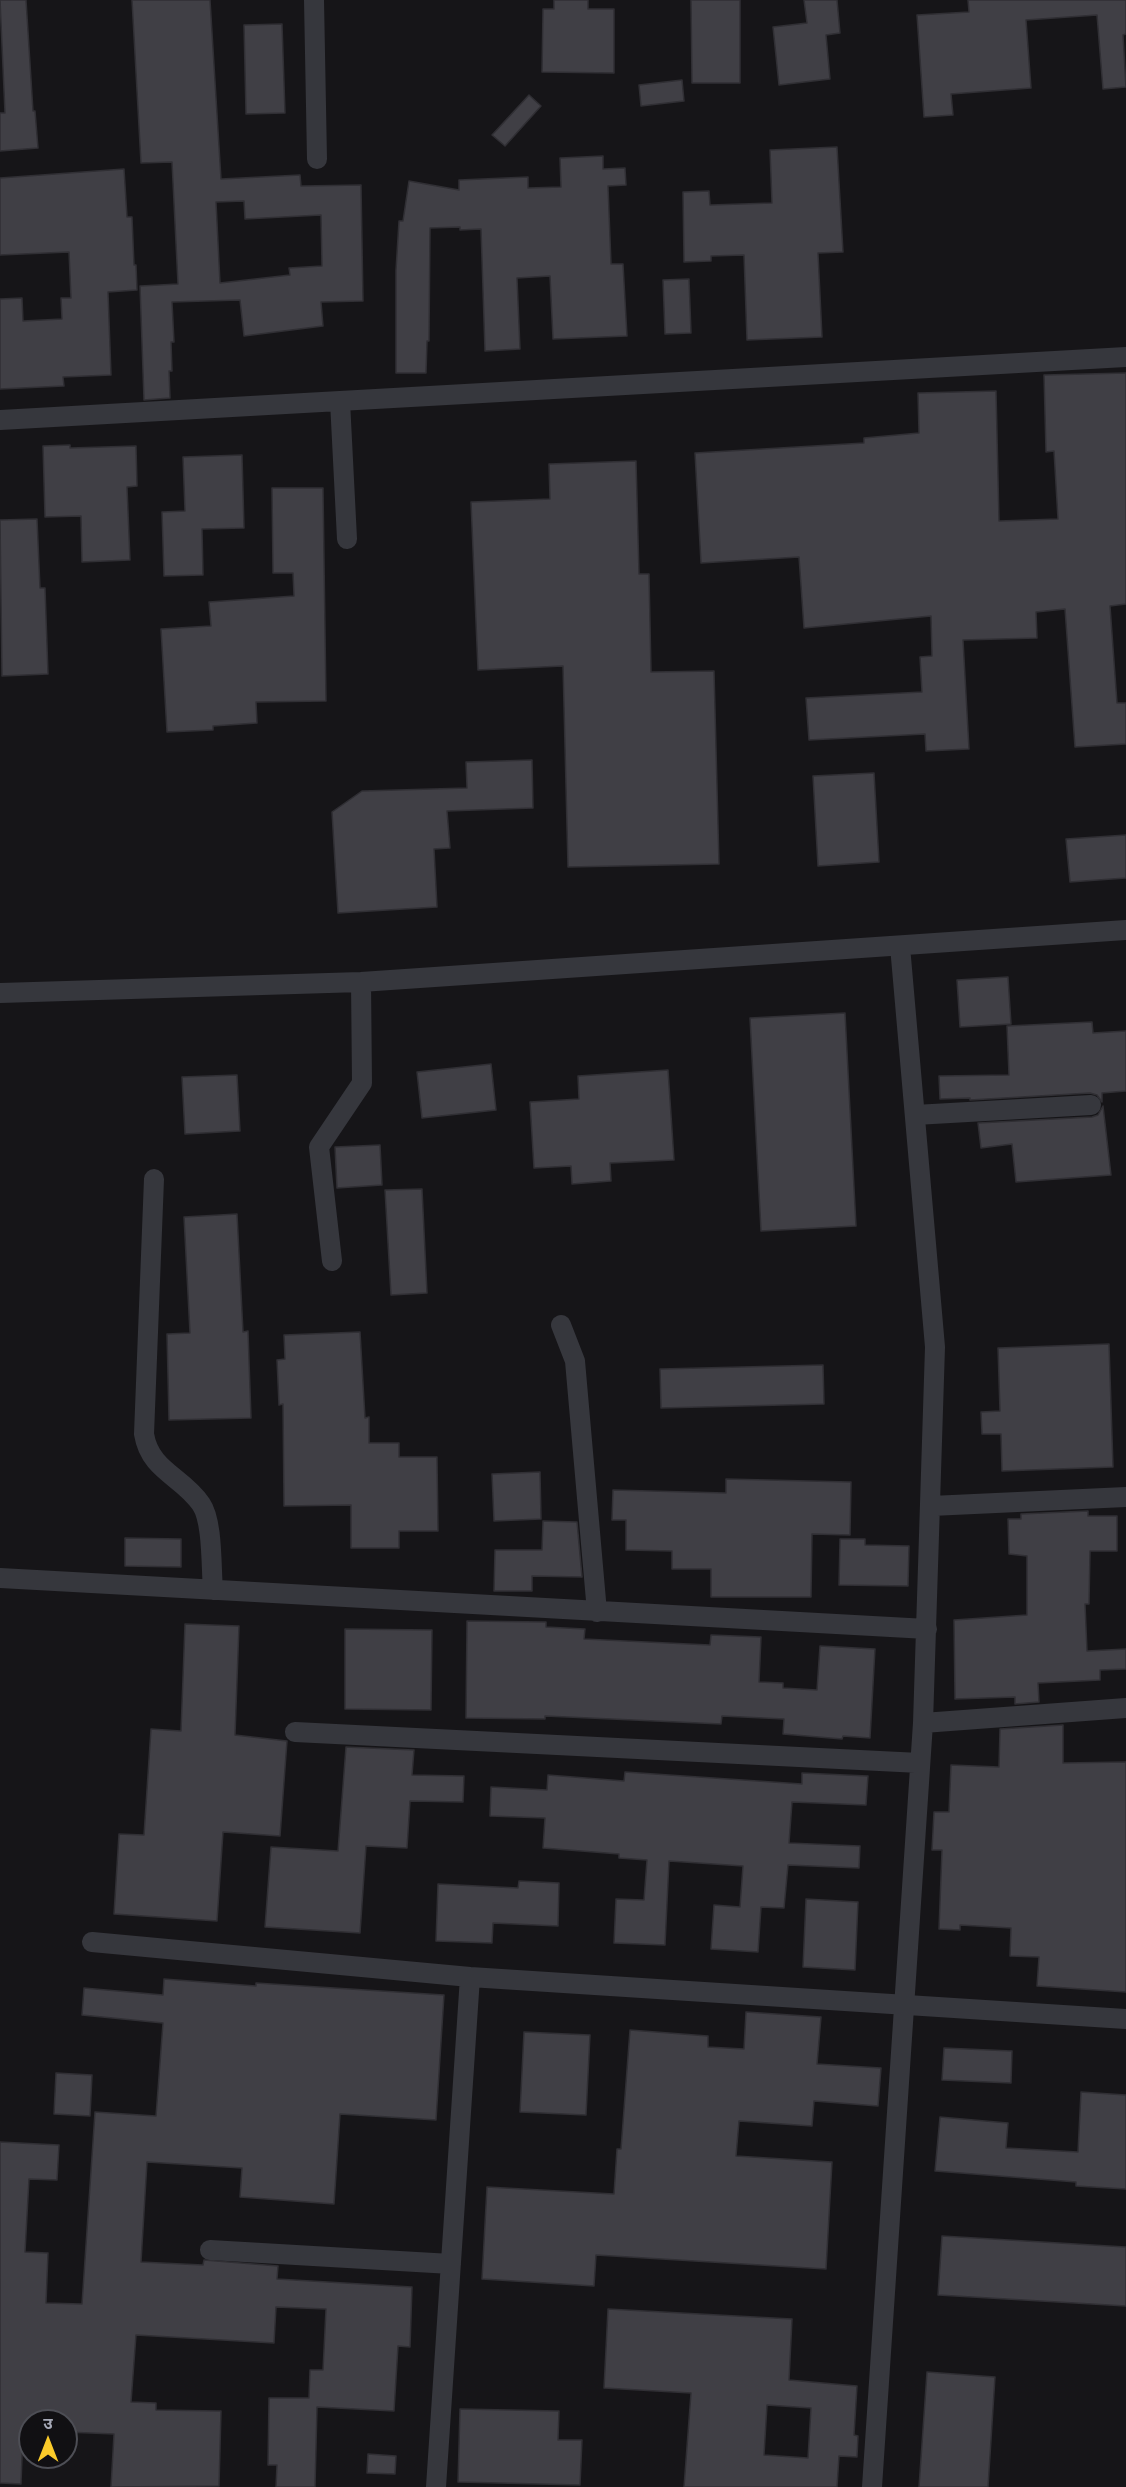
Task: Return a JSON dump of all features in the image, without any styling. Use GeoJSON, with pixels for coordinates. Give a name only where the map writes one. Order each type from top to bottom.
{"type":"FeatureCollection","features":[{"type":"Feature","properties":{"kind":"street"},"geometry":{"type":"LineString","coordinates":[[314,0],[317,159]]}},
{"type":"Feature","properties":{"kind":"street"},"geometry":{"type":"LineString","coordinates":[[0,420],[1126,357]]}},
{"type":"Feature","properties":{"kind":"street"},"geometry":{"type":"LineString","coordinates":[[340,401],[347,539]]}},
{"type":"Feature","properties":{"kind":"street"},"geometry":{"type":"LineString","coordinates":[[0,993],[361,982],[1126,930]]}},
{"type":"Feature","properties":{"kind":"street"},"geometry":{"type":"LineString","coordinates":[[872,2487],[906,2005],[923,1723],[935,1347],[900,946]]}},
{"type":"Feature","properties":{"kind":"street"},"geometry":{"type":"LineString","coordinates":[[332,1261],[319,1147],[362,1083],[361,982]]}},
{"type":"Feature","properties":{"kind":"street"},"geometry":{"type":"LineString","coordinates":[[915,1115],[1091,1105]]}},
{"type":"Feature","properties":{"kind":"street"},"geometry":{"type":"LineString","coordinates":[[154,1179],[144,1434],[146,1448],[153,1460],[202,1505],[208,1522],[213,1590]]}},
{"type":"Feature","properties":{"kind":"street"},"geometry":{"type":"LineString","coordinates":[[561,1325],[575,1361],[597,1611]]}},
{"type":"Feature","properties":{"kind":"street"},"geometry":{"type":"LineString","coordinates":[[931,1506],[1126,1497]]}},
{"type":"Feature","properties":{"kind":"street"},"geometry":{"type":"LineString","coordinates":[[0,1578],[927,1629]]}},
{"type":"Feature","properties":{"kind":"street"},"geometry":{"type":"LineString","coordinates":[[923,1723],[1126,1708]]}},
{"type":"Feature","properties":{"kind":"street"},"geometry":{"type":"LineString","coordinates":[[295,1732],[920,1763]]}},
{"type":"Feature","properties":{"kind":"street"},"geometry":{"type":"LineString","coordinates":[[92,1942],[470,1977],[1126,2019]]}},
{"type":"Feature","properties":{"kind":"street"},"geometry":{"type":"LineString","coordinates":[[436,2487],[470,1977]]}},
{"type":"Feature","properties":{"kind":"street"},"geometry":{"type":"LineString","coordinates":[[210,2250],[451,2264]]}},
{"type":"Feature","properties":{"kind":"building"},"geometry":{"type":"Polygon","coordinates":[[[0,0],[26,0],[33,111],[35,111],[38,148],[0,151],[0,113],[5,113],[0,0]]]}},
{"type":"Feature","properties":{"kind":"building"},"geometry":{"type":"Polygon","coordinates":[[[132,0],[210,0],[221,179],[300,175],[301,186],[361,185],[363,301],[321,302],[323,326],[244,336],[240,300],[172,302],[174,342],[171,342],[170,398],[144,400],[140,286],[178,284],[172,162],[141,163],[132,0]],[[244,201],[216,202],[220,283],[290,275],[289,268],[322,266],[321,215],[245,219],[244,201]]]}},
{"type":"Feature","properties":{"kind":"building"},"geometry":{"type":"Polygon","coordinates":[[[554,0],[588,0],[588,9],[614,9],[614,73],[542,72],[543,9],[554,9],[554,0]]]}},
{"type":"Feature","properties":{"kind":"building"},"geometry":{"type":"Polygon","coordinates":[[[691,0],[740,0],[740,83],[692,83],[691,0]]]}},
{"type":"Feature","properties":{"kind":"building"},"geometry":{"type":"Polygon","coordinates":[[[804,0],[837,0],[840,33],[826,35],[830,79],[779,85],[773,27],[807,23],[804,0]]]}},
{"type":"Feature","properties":{"kind":"building"},"geometry":{"type":"Polygon","coordinates":[[[968,0],[1126,0],[1126,34],[1123,35],[1126,87],[1103,89],[1097,15],[1026,20],[1031,88],[951,94],[953,115],[924,117],[917,15],[969,12],[968,0]]]}},
{"type":"Feature","properties":{"kind":"building"},"geometry":{"type":"Polygon","coordinates":[[[282,24],[285,113],[246,114],[244,25],[282,24]]]}},
{"type":"Feature","properties":{"kind":"building"},"geometry":{"type":"Polygon","coordinates":[[[682,80],[684,101],[641,106],[639,85],[682,80]]]}},
{"type":"Feature","properties":{"kind":"building"},"geometry":{"type":"Polygon","coordinates":[[[529,95],[541,106],[505,146],[492,135],[529,95]]]}},
{"type":"Feature","properties":{"kind":"building"},"geometry":{"type":"Polygon","coordinates":[[[837,147],[843,252],[818,253],[822,337],[747,340],[744,255],[711,256],[711,261],[684,262],[683,192],[709,191],[710,205],[772,203],[770,150],[837,147]]]}},
{"type":"Feature","properties":{"kind":"building"},"geometry":{"type":"Polygon","coordinates":[[[603,156],[603,169],[625,168],[626,185],[608,186],[611,264],[623,264],[627,336],[553,339],[550,276],[517,278],[520,349],[485,351],[481,229],[430,228],[429,341],[427,341],[426,373],[396,373],[396,270],[399,221],[403,221],[409,181],[459,190],[459,180],[528,177],[528,188],[561,187],[560,158],[603,156]]]}},
{"type":"Feature","properties":{"kind":"building"},"geometry":{"type":"Polygon","coordinates":[[[124,169],[127,217],[132,217],[137,290],[108,292],[111,375],[63,377],[64,386],[0,389],[0,299],[22,298],[23,321],[62,319],[61,298],[71,298],[69,252],[0,255],[0,178],[124,169]]]}},
{"type":"Feature","properties":{"kind":"building"},"geometry":{"type":"Polygon","coordinates":[[[689,279],[691,333],[665,334],[663,280],[689,279]]]}},
{"type":"Feature","properties":{"kind":"building"},"geometry":{"type":"Polygon","coordinates":[[[1126,373],[1126,604],[1110,606],[1117,703],[1126,703],[1126,744],[1075,747],[1065,609],[1036,612],[1037,638],[963,640],[969,749],[926,751],[925,734],[809,740],[806,698],[922,692],[920,657],[932,656],[931,616],[804,628],[799,557],[701,563],[695,453],[864,443],[864,438],[919,433],[918,393],[996,391],[999,521],[1058,519],[1054,451],[1046,452],[1044,375],[1126,373]]]}},
{"type":"Feature","properties":{"kind":"building"},"geometry":{"type":"Polygon","coordinates":[[[70,445],[70,448],[136,446],[137,486],[127,487],[130,560],[82,562],[81,516],[45,517],[43,446],[70,445]]]}},
{"type":"Feature","properties":{"kind":"building"},"geometry":{"type":"Polygon","coordinates":[[[242,455],[244,528],[202,529],[203,575],[164,576],[162,512],[185,511],[183,457],[242,455]]]}},
{"type":"Feature","properties":{"kind":"building"},"geometry":{"type":"Polygon","coordinates":[[[636,461],[639,574],[649,574],[651,672],[714,671],[719,864],[568,867],[563,666],[478,670],[471,502],[550,499],[549,464],[636,461]]]}},
{"type":"Feature","properties":{"kind":"building"},"geometry":{"type":"Polygon","coordinates":[[[272,488],[323,488],[326,701],[256,702],[257,723],[213,726],[213,730],[167,732],[161,629],[211,626],[209,602],[294,596],[293,573],[273,573],[272,488]]]}},
{"type":"Feature","properties":{"kind":"building"},"geometry":{"type":"Polygon","coordinates":[[[37,519],[40,588],[45,588],[48,674],[2,676],[0,520],[37,519]]]}},
{"type":"Feature","properties":{"kind":"building"},"geometry":{"type":"Polygon","coordinates":[[[532,760],[533,808],[447,811],[450,848],[434,849],[437,907],[338,913],[332,812],[362,791],[467,788],[466,762],[532,760]]]}},
{"type":"Feature","properties":{"kind":"building"},"geometry":{"type":"Polygon","coordinates":[[[874,773],[879,862],[818,866],[813,776],[874,773]]]}},
{"type":"Feature","properties":{"kind":"building"},"geometry":{"type":"Polygon","coordinates":[[[1126,835],[1126,878],[1070,882],[1066,839],[1126,835]]]}},
{"type":"Feature","properties":{"kind":"building"},"geometry":{"type":"Polygon","coordinates":[[[1008,977],[1011,1024],[960,1027],[957,980],[1008,977]]]}},
{"type":"Feature","properties":{"kind":"building"},"geometry":{"type":"Polygon","coordinates":[[[845,1013],[856,1226],[761,1231],[750,1018],[845,1013]]]}},
{"type":"Feature","properties":{"kind":"building"},"geometry":{"type":"Polygon","coordinates":[[[1092,1022],[1093,1033],[1126,1031],[1126,1091],[1102,1093],[1102,1102],[1097,1095],[1090,1093],[970,1100],[970,1098],[940,1099],[939,1076],[1009,1075],[1007,1026],[1092,1022]]]}},
{"type":"Feature","properties":{"kind":"building"},"geometry":{"type":"Polygon","coordinates":[[[491,1064],[496,1110],[422,1118],[417,1072],[491,1064]]]}},
{"type":"Feature","properties":{"kind":"building"},"geometry":{"type":"Polygon","coordinates":[[[668,1070],[674,1160],[610,1163],[611,1181],[572,1184],[571,1166],[534,1168],[530,1102],[579,1099],[578,1076],[668,1070]]]}},
{"type":"Feature","properties":{"kind":"building"},"geometry":{"type":"Polygon","coordinates":[[[237,1075],[240,1131],[185,1134],[182,1077],[237,1075]]]}},
{"type":"Feature","properties":{"kind":"building"},"geometry":{"type":"Polygon","coordinates":[[[1103,1106],[1111,1175],[1016,1182],[1012,1144],[981,1148],[978,1123],[1092,1117],[1098,1115],[1103,1106]]]}},
{"type":"Feature","properties":{"kind":"building"},"geometry":{"type":"Polygon","coordinates":[[[380,1145],[382,1185],[337,1188],[335,1147],[380,1145]]]}},
{"type":"Feature","properties":{"kind":"building"},"geometry":{"type":"Polygon","coordinates":[[[422,1189],[427,1293],[391,1295],[385,1190],[422,1189]]]}},
{"type":"Feature","properties":{"kind":"building"},"geometry":{"type":"Polygon","coordinates":[[[237,1214],[243,1332],[248,1331],[251,1418],[169,1420],[167,1334],[190,1333],[184,1217],[237,1214]]]}},
{"type":"Feature","properties":{"kind":"building"},"geometry":{"type":"Polygon","coordinates":[[[360,1332],[365,1418],[369,1417],[369,1443],[399,1443],[399,1457],[437,1457],[438,1531],[399,1531],[399,1548],[351,1548],[351,1505],[284,1506],[283,1404],[279,1405],[277,1360],[285,1359],[284,1335],[360,1332]]]}},
{"type":"Feature","properties":{"kind":"building"},"geometry":{"type":"Polygon","coordinates":[[[1109,1344],[1113,1467],[1002,1471],[1001,1434],[982,1434],[981,1412],[1000,1411],[998,1348],[1109,1344]]]}},
{"type":"Feature","properties":{"kind":"building"},"geometry":{"type":"Polygon","coordinates":[[[823,1365],[824,1404],[661,1408],[660,1369],[823,1365]]]}},
{"type":"Feature","properties":{"kind":"building"},"geometry":{"type":"Polygon","coordinates":[[[540,1472],[541,1519],[494,1521],[492,1474],[540,1472]]]}},
{"type":"Feature","properties":{"kind":"building"},"geometry":{"type":"Polygon","coordinates":[[[726,1479],[851,1482],[850,1535],[812,1534],[811,1597],[711,1597],[711,1569],[672,1569],[672,1551],[626,1550],[626,1520],[612,1520],[613,1490],[726,1493],[726,1479]]]}},
{"type":"Feature","properties":{"kind":"building"},"geometry":{"type":"Polygon","coordinates":[[[1088,1511],[1088,1516],[1117,1516],[1117,1551],[1090,1551],[1089,1604],[1085,1604],[1087,1651],[1126,1649],[1126,1669],[1100,1670],[1100,1680],[1038,1683],[1039,1702],[1015,1704],[1015,1697],[955,1699],[954,1620],[1027,1615],[1027,1556],[1009,1554],[1008,1519],[1021,1519],[1021,1514],[1088,1511]]]}},
{"type":"Feature","properties":{"kind":"building"},"geometry":{"type":"Polygon","coordinates":[[[543,1521],[577,1522],[582,1577],[532,1576],[532,1591],[494,1591],[495,1550],[542,1550],[543,1521]]]}},
{"type":"Feature","properties":{"kind":"building"},"geometry":{"type":"Polygon","coordinates":[[[125,1538],[181,1539],[181,1567],[125,1566],[125,1538]]]}},
{"type":"Feature","properties":{"kind":"building"},"geometry":{"type":"Polygon","coordinates":[[[840,1539],[865,1539],[865,1545],[909,1546],[908,1586],[839,1585],[840,1539]]]}},
{"type":"Feature","properties":{"kind":"building"},"geometry":{"type":"Polygon","coordinates":[[[467,1621],[546,1622],[546,1627],[585,1629],[584,1639],[710,1645],[711,1635],[761,1637],[759,1682],[783,1683],[783,1688],[817,1690],[820,1646],[875,1649],[870,1738],[843,1736],[842,1739],[783,1734],[784,1719],[722,1716],[721,1724],[545,1716],[545,1719],[466,1718],[467,1621]]]}},
{"type":"Feature","properties":{"kind":"building"},"geometry":{"type":"Polygon","coordinates":[[[185,1624],[239,1626],[235,1735],[287,1741],[280,1836],[223,1832],[217,1921],[114,1914],[119,1834],[144,1835],[151,1729],[181,1731],[185,1624]]]}},
{"type":"Feature","properties":{"kind":"building"},"geometry":{"type":"Polygon","coordinates":[[[345,1629],[432,1630],[431,1710],[345,1709],[345,1629]]]}},
{"type":"Feature","properties":{"kind":"building"},"geometry":{"type":"Polygon","coordinates":[[[1063,1725],[1063,1763],[1126,1762],[1126,1992],[1037,1986],[1039,1957],[1010,1956],[1011,1928],[960,1925],[960,1930],[939,1929],[942,1850],[932,1850],[934,1812],[949,1812],[951,1765],[999,1767],[1000,1729],[1063,1725]]]}},
{"type":"Feature","properties":{"kind":"building"},"geometry":{"type":"Polygon","coordinates":[[[346,1747],[414,1750],[412,1775],[464,1776],[463,1802],[410,1801],[407,1848],[366,1846],[360,1933],[265,1927],[271,1847],[338,1851],[346,1747]]]}},
{"type":"Feature","properties":{"kind":"building"},"geometry":{"type":"Polygon","coordinates":[[[625,1772],[802,1784],[802,1773],[868,1776],[866,1805],[792,1802],[789,1843],[860,1846],[859,1868],[788,1865],[784,1908],[761,1907],[758,1952],[711,1949],[714,1905],[740,1907],[743,1866],[669,1861],[665,1945],[614,1943],[616,1899],[644,1900],[647,1860],[619,1858],[619,1854],[543,1848],[545,1818],[490,1816],[491,1787],[547,1790],[548,1775],[624,1781],[625,1772]]]}},
{"type":"Feature","properties":{"kind":"building"},"geometry":{"type":"Polygon","coordinates":[[[519,1881],[559,1883],[558,1926],[493,1923],[492,1943],[436,1941],[438,1884],[518,1888],[519,1881]]]}},
{"type":"Feature","properties":{"kind":"building"},"geometry":{"type":"Polygon","coordinates":[[[806,1899],[858,1902],[855,1970],[803,1967],[806,1899]]]}},
{"type":"Feature","properties":{"kind":"building"},"geometry":{"type":"Polygon","coordinates":[[[164,1979],[444,1995],[436,2120],[340,2114],[334,2204],[240,2197],[242,2168],[147,2162],[141,2262],[203,2265],[204,2260],[278,2266],[277,2279],[412,2287],[410,2347],[398,2346],[394,2411],[317,2407],[315,2487],[276,2487],[277,2465],[268,2465],[269,2398],[309,2398],[310,2370],[323,2370],[326,2309],[276,2307],[274,2343],[136,2335],[131,2402],[156,2403],[156,2410],[221,2411],[219,2486],[111,2487],[114,2434],[78,2432],[78,2409],[18,2409],[18,2469],[22,2469],[21,2484],[0,2483],[0,2142],[59,2145],[57,2180],[29,2179],[25,2252],[48,2253],[46,2303],[82,2304],[95,2112],[156,2116],[163,2023],[82,2015],[84,1988],[163,1995],[164,1979]]]}},
{"type":"Feature","properties":{"kind":"building"},"geometry":{"type":"Polygon","coordinates":[[[746,2012],[821,2017],[817,2064],[881,2068],[878,2106],[814,2101],[812,2126],[739,2121],[736,2156],[832,2162],[826,2269],[596,2255],[594,2286],[482,2279],[487,2187],[614,2194],[617,2149],[621,2149],[630,2030],[708,2036],[708,2047],[744,2049],[746,2012]]]}},
{"type":"Feature","properties":{"kind":"building"},"geometry":{"type":"Polygon","coordinates":[[[524,2032],[590,2035],[586,2115],[520,2112],[524,2032]]]}},
{"type":"Feature","properties":{"kind":"building"},"geometry":{"type":"Polygon","coordinates":[[[944,2048],[1012,2051],[1011,2083],[942,2080],[944,2048]]]}},
{"type":"Feature","properties":{"kind":"building"},"geometry":{"type":"Polygon","coordinates":[[[56,2073],[92,2075],[90,2116],[54,2114],[56,2073]]]}},
{"type":"Feature","properties":{"kind":"building"},"geometry":{"type":"Polygon","coordinates":[[[1081,2092],[1126,2095],[1126,2189],[1076,2186],[1076,2182],[935,2171],[940,2117],[1008,2123],[1006,2148],[1078,2152],[1081,2092]]]}},
{"type":"Feature","properties":{"kind":"building"},"geometry":{"type":"Polygon","coordinates":[[[942,2236],[1126,2247],[1126,2306],[938,2295],[942,2236]]]}},
{"type":"Feature","properties":{"kind":"building"},"geometry":{"type":"Polygon","coordinates":[[[608,2309],[792,2319],[789,2380],[857,2386],[854,2435],[858,2436],[857,2457],[839,2456],[837,2487],[684,2487],[691,2393],[604,2388],[608,2309]],[[767,2405],[764,2455],[808,2458],[811,2408],[767,2405]]]}},
{"type":"Feature","properties":{"kind":"building"},"geometry":{"type":"Polygon","coordinates":[[[927,2372],[995,2377],[988,2487],[919,2487],[927,2372]]]}},
{"type":"Feature","properties":{"kind":"building"},"geometry":{"type":"Polygon","coordinates":[[[460,2409],[559,2411],[558,2440],[582,2440],[580,2485],[458,2482],[460,2409]]]}},
{"type":"Feature","properties":{"kind":"building"},"geometry":{"type":"Polygon","coordinates":[[[368,2454],[396,2456],[395,2474],[367,2473],[368,2454]]]}}]}
